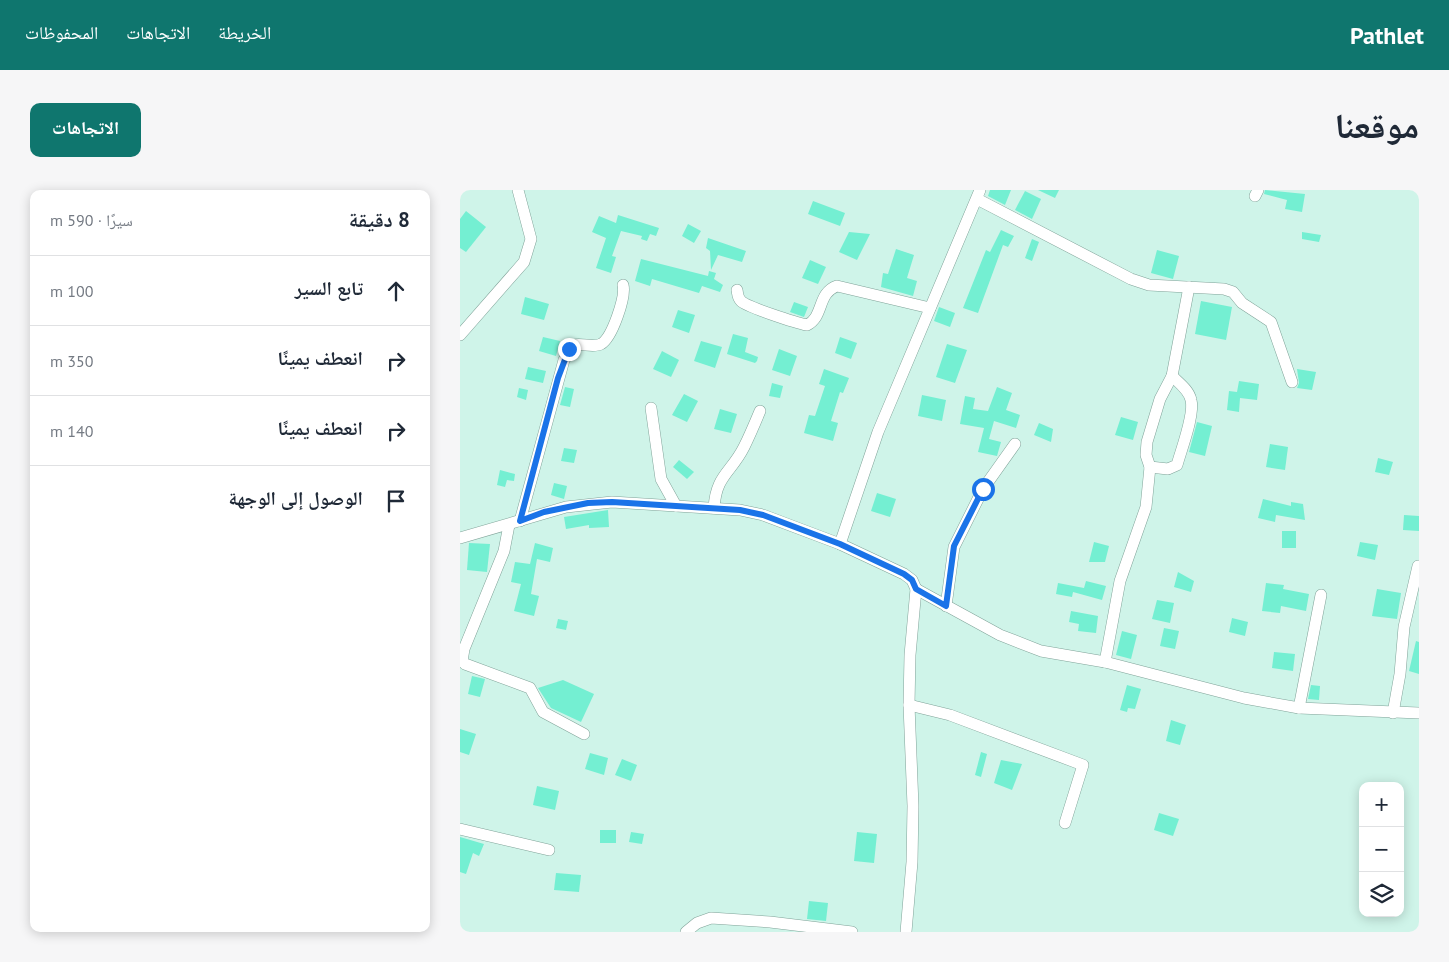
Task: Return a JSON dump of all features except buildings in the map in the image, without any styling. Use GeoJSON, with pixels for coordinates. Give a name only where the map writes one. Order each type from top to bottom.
{"type":"FeatureCollection","features":[{"type":"Feature","properties":{"kind":"street"},"geometry":{"type":"LineString","coordinates":[[460,334],[524,262],[531,239],[518,190]]}},
{"type":"Feature","properties":{"kind":"street"},"geometry":{"type":"LineString","coordinates":[[840,544],[878,432],[979,194],[1131,279],[1149,285],[1224,289],[1233,292],[1242,303],[1271,322],[1292,382]]}},
{"type":"Feature","properties":{"kind":"street"},"geometry":{"type":"LineString","coordinates":[[520,521],[564,360],[574,345],[600,344],[606,340],[617,317],[625,292],[623,286]]}},
{"type":"Feature","properties":{"kind":"street"},"geometry":{"type":"LineString","coordinates":[[737,290],[738,297],[742,302],[752,308],[807,325],[814,322],[824,295],[830,288],[837,286],[930,308]]}},
{"type":"Feature","properties":{"kind":"street"},"geometry":{"type":"LineString","coordinates":[[1105,662],[1120,581],[1146,507],[1150,467],[1146,455],[1150,426],[1160,399],[1172,376],[1189,287]]}},
{"type":"Feature","properties":{"kind":"street"},"geometry":{"type":"LineString","coordinates":[[1150,467],[1168,470],[1177,465],[1190,415],[1192,402],[1189,394],[1172,376]]}},
{"type":"Feature","properties":{"kind":"street"},"geometry":{"type":"LineString","coordinates":[[651,408],[661,479],[676,506]]}},
{"type":"Feature","properties":{"kind":"street"},"geometry":{"type":"LineString","coordinates":[[714,508],[715,492],[719,482],[744,447],[760,411]]}},
{"type":"Feature","properties":{"kind":"street"},"geometry":{"type":"LineString","coordinates":[[946,606],[954,546],[983,489],[1015,444]]}},
{"type":"Feature","properties":{"kind":"street"},"geometry":{"type":"LineString","coordinates":[[460,538],[552,510],[588,503],[612,502],[714,508],[763,515],[840,544],[904,574],[912,580],[916,589],[910,655],[913,816],[912,862],[906,932]]}},
{"type":"Feature","properties":{"kind":"street"},"geometry":{"type":"LineString","coordinates":[[509,524],[504,551],[464,649],[462,661],[465,664],[530,688],[543,712],[584,734]]}},
{"type":"Feature","properties":{"kind":"street"},"geometry":{"type":"LineString","coordinates":[[1393,713],[1400,674],[1404,627],[1418,566]]}},
{"type":"Feature","properties":{"kind":"street"},"geometry":{"type":"LineString","coordinates":[[916,589],[1000,635],[1041,651],[1105,662],[1244,698],[1299,708],[1419,713]]}},
{"type":"Feature","properties":{"kind":"street"},"geometry":{"type":"LineString","coordinates":[[1299,708],[1321,595]]}},
{"type":"Feature","properties":{"kind":"street"},"geometry":{"type":"LineString","coordinates":[[910,706],[950,715],[1083,765],[1066,823]]}},
{"type":"Feature","properties":{"kind":"street"},"geometry":{"type":"LineString","coordinates":[[460,829],[549,850]]}},
{"type":"Feature","properties":{"kind":"street"},"geometry":{"type":"LineString","coordinates":[[686,932],[697,923],[710,918],[770,922],[852,932]]}},
{"type":"Feature","properties":{"kind":"route"},"geometry":{"type":"LineString","coordinates":[[569,349],[558,378],[520,521],[544,512],[588,503],[612,502],[740,510],[763,515],[840,544],[904,574],[912,580],[916,589],[946,606],[954,546],[983,489]]}}]}
